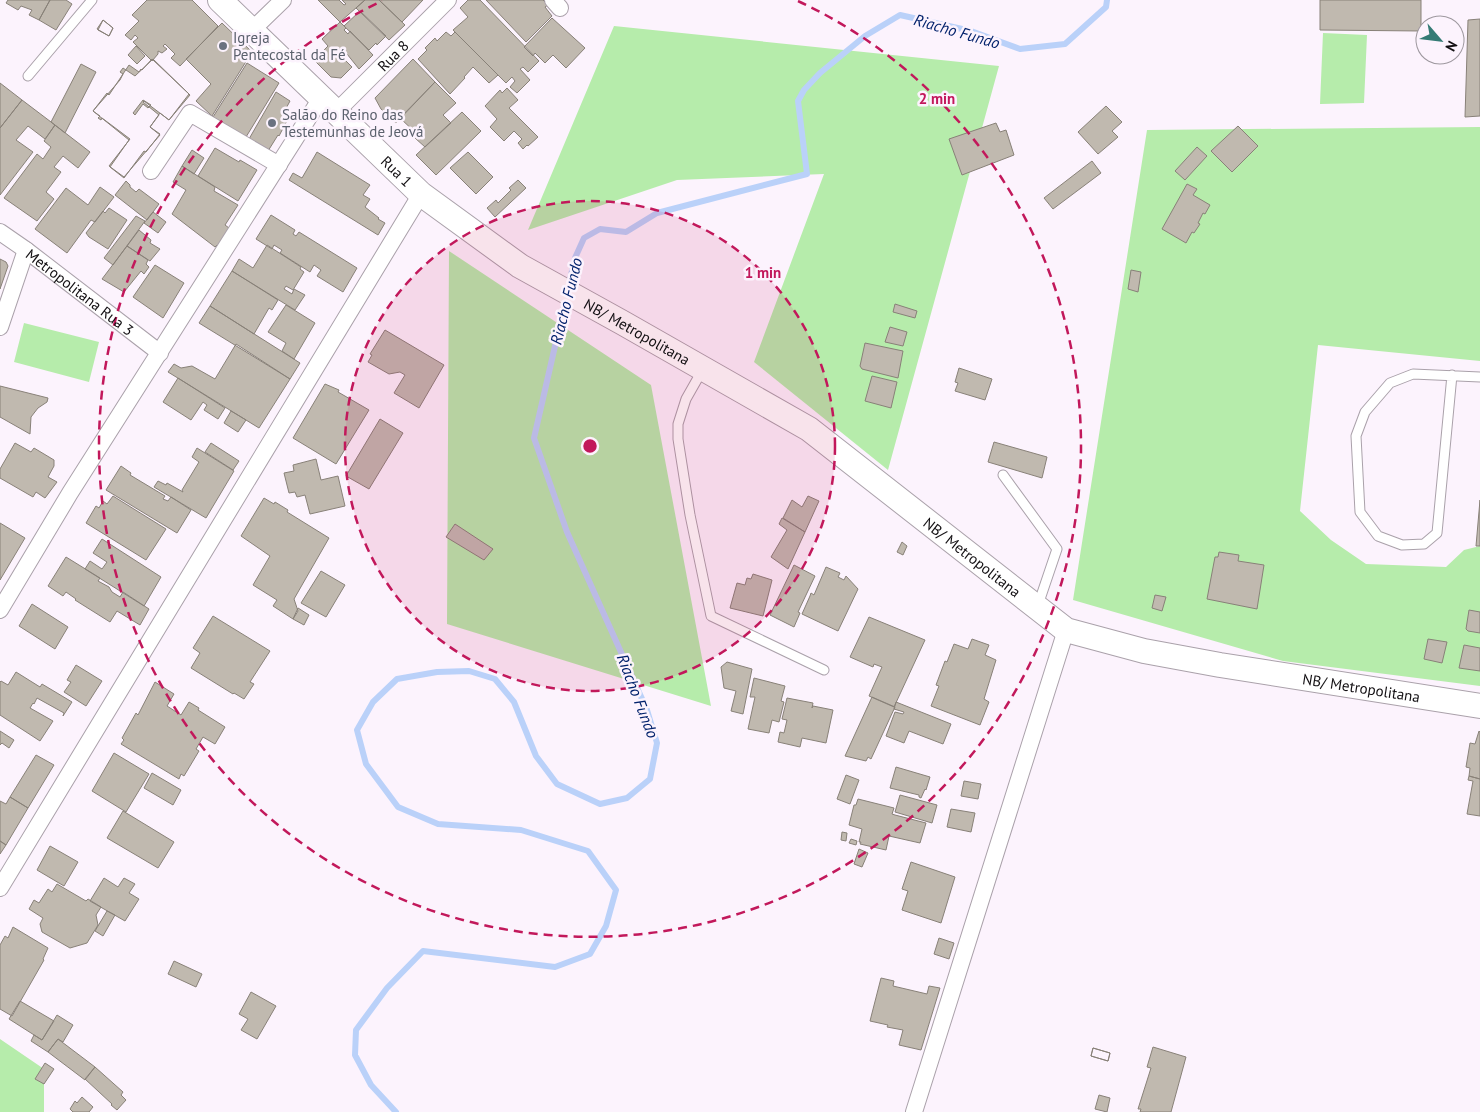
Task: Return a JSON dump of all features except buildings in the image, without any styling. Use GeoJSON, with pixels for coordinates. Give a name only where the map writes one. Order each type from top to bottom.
{"type":"FeatureCollection","features":[{"type":"Feature","properties":{"kind":"street","name":"Rua 1"},"geometry":{"type":"LineString","coordinates":[[220,0],[421,194],[520,266]]}},
{"type":"Feature","properties":{"kind":"street"},"geometry":{"type":"LineString","coordinates":[[252,30],[283,0]]}},
{"type":"Feature","properties":{"kind":"street","name":"Rua 8"},"geometry":{"type":"LineString","coordinates":[[0,610],[70,493],[279,165],[329,105],[448,0]]}},
{"type":"Feature","properties":{"kind":"street"},"geometry":{"type":"LineString","coordinates":[[151,171],[190,113],[279,165]]}},
{"type":"Feature","properties":{"kind":"street"},"geometry":{"type":"LineString","coordinates":[[0,888],[421,194]]}},
{"type":"Feature","properties":{"kind":"street","name":"Metropolitana Rua 3"},"geometry":{"type":"LineString","coordinates":[[0,232],[160,353]]}},
{"type":"Feature","properties":{"kind":"street"},"geometry":{"type":"LineString","coordinates":[[0,327],[26,250]]}},
{"type":"Feature","properties":{"kind":"street","name":"NB/ Metropolitana"},"geometry":{"type":"LineString","coordinates":[[520,266],[809,429],[1066,630],[1144,651],[1220,665],[1480,706]]}},
{"type":"Feature","properties":{"kind":"street"},"geometry":{"type":"LineString","coordinates":[[914,1112],[1066,630]]}},
{"type":"Feature","properties":{"kind":"lane"},"geometry":{"type":"LineString","coordinates":[[28,76],[92,0]]}},
{"type":"Feature","properties":{"kind":"lane"},"geometry":{"type":"LineString","coordinates":[[703,368],[686,399],[678,424],[678,439],[690,515],[711,616],[824,670]]}},
{"type":"Feature","properties":{"kind":"lane"},"geometry":{"type":"LineString","coordinates":[[1452,375],[1438,533],[1424,544],[1402,546],[1378,536],[1360,512],[1356,436],[1365,412],[1390,382],[1413,374],[1452,375],[1480,377]]}},
{"type":"Feature","properties":{"kind":"lane"},"geometry":{"type":"LineString","coordinates":[[1003,475],[1057,549],[1037,608]]}},
{"type":"Feature","properties":{"kind":"green space"},"geometry":{"type":"Polygon","coordinates":[[[614,26],[999,66],[888,470],[754,362],[824,174],[677,180],[528,230],[614,26]]]}},
{"type":"Feature","properties":{"kind":"green space"},"geometry":{"type":"Polygon","coordinates":[[[1323,33],[1367,35],[1364,103],[1320,104],[1323,33]]]}},
{"type":"Feature","properties":{"kind":"green space"},"geometry":{"type":"Polygon","coordinates":[[[1480,127],[1480,361],[1318,345],[1300,511],[1331,540],[1366,564],[1446,567],[1464,550],[1480,546],[1480,686],[1283,661],[1073,600],[1147,130],[1480,127]]]}},
{"type":"Feature","properties":{"kind":"green space"},"geometry":{"type":"Polygon","coordinates":[[[449,251],[651,385],[711,706],[447,624],[449,251]]]}},
{"type":"Feature","properties":{"kind":"green space"},"geometry":{"type":"Polygon","coordinates":[[[24,323],[99,342],[89,382],[14,362],[24,323]]]}},
{"type":"Feature","properties":{"kind":"green space"},"geometry":{"type":"Polygon","coordinates":[[[0,1039],[44,1069],[44,1112],[0,1112],[0,1039]]]}},
{"type":"Feature","properties":{"kind":"waterway","name":"Riacho Fundo"},"geometry":{"type":"LineString","coordinates":[[568,288],[575,258],[584,238],[600,229],[626,232],[657,213],[807,174],[798,101],[804,90],[820,73],[865,36],[900,15],[971,31],[1020,49],[1065,44],[1106,7],[1107,0]]}},
{"type":"Feature","properties":{"kind":"waterway","name":"Riacho Fundo"},"geometry":{"type":"LineString","coordinates":[[396,1112],[371,1085],[355,1055],[356,1030],[387,988],[423,951],[555,967],[590,954],[606,926],[616,890],[588,851],[521,830],[438,824],[398,807],[366,764],[357,730],[373,702],[397,679],[437,672],[469,671],[495,679],[514,702],[536,756],[557,784],[600,804],[627,798],[650,779],[657,743],[647,710],[567,532],[534,438],[566,298]]}},
{"type":"Feature","properties":{"kind":"place","name":"Igreja Pentecostal da Fé"},"geometry":{"type":"Point","coordinates":[223,46]}},
{"type":"Feature","properties":{"kind":"place","name":"Salão do Reino das Testemunhas de Jeová"},"geometry":{"type":"Point","coordinates":[272,123]}}]}
